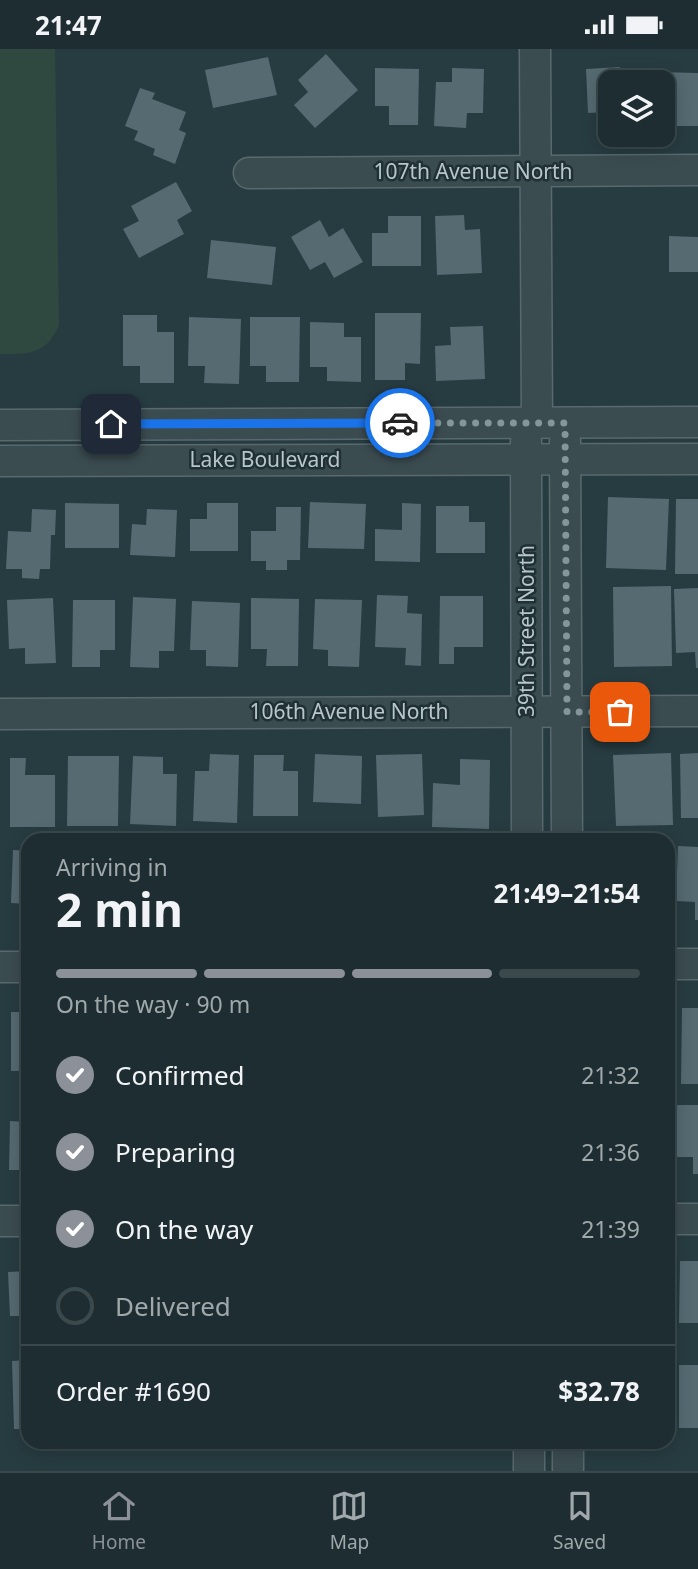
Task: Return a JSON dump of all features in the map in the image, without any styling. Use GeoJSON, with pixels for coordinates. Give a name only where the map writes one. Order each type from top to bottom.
{"type":"FeatureCollection","features":[{"type":"Feature","properties":{"kind":"street","name":"39th Street North"},"geometry":{"type":"LineString","coordinates":[[527,833],[526,459],[543,423],[535,49]]}},
{"type":"Feature","properties":{"kind":"street","name":"107th Avenue North"},"geometry":{"type":"LineString","coordinates":[[249,173],[698,170]]}},
{"type":"Feature","properties":{"kind":"street","name":"Lake Boulevard"},"geometry":{"type":"LineString","coordinates":[[0,425],[698,422]]}},
{"type":"Feature","properties":{"kind":"street","name":"39th Street North"},"geometry":{"type":"LineString","coordinates":[[543,423],[565,459],[567,833]]}},
{"type":"Feature","properties":{"kind":"street","name":"Lake Boulevard"},"geometry":{"type":"LineString","coordinates":[[0,461],[698,459]]}},
{"type":"Feature","properties":{"kind":"street","name":"106th Avenue North"},"geometry":{"type":"LineString","coordinates":[[0,714],[698,711]]}},
{"type":"Feature","properties":{"kind":"street"},"geometry":{"type":"LineString","coordinates":[[675,964],[698,964]]}},
{"type":"Feature","properties":{"kind":"street"},"geometry":{"type":"LineString","coordinates":[[0,967],[21,967]]}},
{"type":"Feature","properties":{"kind":"street"},"geometry":{"type":"LineString","coordinates":[[675,1219],[698,1219]]}},
{"type":"Feature","properties":{"kind":"street"},"geometry":{"type":"LineString","coordinates":[[0,1221],[21,1221]]}},
{"type":"Feature","properties":{"kind":"street"},"geometry":{"type":"LineString","coordinates":[[529,1449],[529,1471]]}},
{"type":"Feature","properties":{"kind":"street"},"geometry":{"type":"LineString","coordinates":[[568,1449],[568,1471]]}},
{"type":"Feature","properties":{"kind":"green space"},"geometry":{"type":"Polygon","coordinates":[[[0,49],[55,49],[59,325],[54,335],[42,347],[20,354],[0,354],[0,49]]]}},
{"type":"Feature","properties":{"kind":"building"},"geometry":{"type":"Polygon","coordinates":[[[326,54],[358,90],[315,128],[294,105],[308,92],[298,80],[326,54]]]}},
{"type":"Feature","properties":{"kind":"building"},"geometry":{"type":"Polygon","coordinates":[[[268,57],[277,95],[213,108],[205,70],[268,57]]]}},
{"type":"Feature","properties":{"kind":"building"},"geometry":{"type":"Polygon","coordinates":[[[620,67],[620,70],[598,70],[598,112],[588,113],[586,69],[620,67]]]}},
{"type":"Feature","properties":{"kind":"building"},"geometry":{"type":"Polygon","coordinates":[[[375,68],[419,69],[418,125],[389,125],[389,106],[375,106],[375,68]]]}},
{"type":"Feature","properties":{"kind":"building"},"geometry":{"type":"Polygon","coordinates":[[[452,68],[484,69],[483,113],[467,113],[466,128],[434,126],[436,82],[452,82],[452,68]]]}},
{"type":"Feature","properties":{"kind":"building"},"geometry":{"type":"Polygon","coordinates":[[[675,72],[698,73],[698,126],[675,126],[675,72]]]}},
{"type":"Feature","properties":{"kind":"building"},"geometry":{"type":"Polygon","coordinates":[[[140,88],[155,93],[152,99],[186,112],[179,130],[186,133],[175,164],[153,155],[155,149],[134,140],[138,131],[125,126],[140,88]]]}},
{"type":"Feature","properties":{"kind":"building"},"geometry":{"type":"Polygon","coordinates":[[[176,182],[192,211],[177,220],[184,234],[139,258],[123,229],[139,221],[131,206],[176,182]]]}},
{"type":"Feature","properties":{"kind":"building"},"geometry":{"type":"Polygon","coordinates":[[[464,215],[465,230],[480,229],[482,273],[437,275],[435,216],[464,215]]]}},
{"type":"Feature","properties":{"kind":"building"},"geometry":{"type":"Polygon","coordinates":[[[388,216],[421,216],[421,266],[372,266],[372,233],[388,233],[388,216]]]}},
{"type":"Feature","properties":{"kind":"building"},"geometry":{"type":"Polygon","coordinates":[[[320,220],[329,237],[343,228],[363,262],[334,278],[325,262],[310,270],[291,237],[320,220]]]}},
{"type":"Feature","properties":{"kind":"building"},"geometry":{"type":"Polygon","coordinates":[[[669,236],[698,237],[698,272],[669,272],[669,236]]]}},
{"type":"Feature","properties":{"kind":"building"},"geometry":{"type":"Polygon","coordinates":[[[211,240],[276,247],[272,285],[207,278],[211,240]]]}},
{"type":"Feature","properties":{"kind":"building"},"geometry":{"type":"Polygon","coordinates":[[[375,313],[421,313],[420,364],[405,363],[405,380],[375,380],[375,313]]]}},
{"type":"Feature","properties":{"kind":"building"},"geometry":{"type":"Polygon","coordinates":[[[123,315],[157,315],[157,332],[174,332],[174,383],[140,383],[140,366],[123,366],[123,315]]]}},
{"type":"Feature","properties":{"kind":"building"},"geometry":{"type":"Polygon","coordinates":[[[189,317],[241,319],[239,384],[204,383],[205,366],[188,366],[189,317]]]}},
{"type":"Feature","properties":{"kind":"building"},"geometry":{"type":"Polygon","coordinates":[[[250,317],[300,317],[299,382],[266,382],[266,366],[250,366],[250,317]]]}},
{"type":"Feature","properties":{"kind":"building"},"geometry":{"type":"Polygon","coordinates":[[[310,322],[344,323],[344,337],[361,337],[361,382],[327,381],[327,367],[310,367],[310,322]]]}},
{"type":"Feature","properties":{"kind":"building"},"geometry":{"type":"Polygon","coordinates":[[[483,326],[485,379],[436,381],[435,346],[451,345],[450,327],[483,326]]]}},
{"type":"Feature","properties":{"kind":"building"},"geometry":{"type":"Polygon","coordinates":[[[608,497],[669,499],[666,570],[606,568],[608,497]]]}},
{"type":"Feature","properties":{"kind":"building"},"geometry":{"type":"Polygon","coordinates":[[[676,499],[698,499],[698,574],[675,574],[676,499]]]}},
{"type":"Feature","properties":{"kind":"building"},"geometry":{"type":"Polygon","coordinates":[[[310,502],[366,504],[364,549],[308,548],[310,502]]]}},
{"type":"Feature","properties":{"kind":"building"},"geometry":{"type":"Polygon","coordinates":[[[65,503],[119,504],[119,548],[65,548],[65,503]]]}},
{"type":"Feature","properties":{"kind":"building"},"geometry":{"type":"Polygon","coordinates":[[[207,503],[238,503],[238,551],[190,551],[190,519],[207,519],[207,503]]]}},
{"type":"Feature","properties":{"kind":"building"},"geometry":{"type":"Polygon","coordinates":[[[402,503],[421,504],[420,562],[375,561],[375,529],[402,530],[402,503]]]}},
{"type":"Feature","properties":{"kind":"building"},"geometry":{"type":"Polygon","coordinates":[[[436,506],[469,506],[469,522],[485,522],[485,553],[436,553],[436,506]]]}},
{"type":"Feature","properties":{"kind":"building"},"geometry":{"type":"Polygon","coordinates":[[[276,507],[301,507],[300,560],[287,560],[287,570],[266,570],[266,561],[251,561],[251,531],[276,531],[276,507]]]}},
{"type":"Feature","properties":{"kind":"building"},"geometry":{"type":"Polygon","coordinates":[[[32,509],[56,510],[55,535],[51,535],[50,569],[40,569],[39,579],[22,578],[22,569],[6,569],[8,531],[31,532],[32,509]]]}},
{"type":"Feature","properties":{"kind":"building"},"geometry":{"type":"Polygon","coordinates":[[[147,509],[177,510],[175,557],[130,555],[132,524],[146,525],[147,509]]]}},
{"type":"Feature","properties":{"kind":"building"},"geometry":{"type":"Polygon","coordinates":[[[671,586],[672,666],[614,667],[613,587],[671,586]]]}},
{"type":"Feature","properties":{"kind":"building"},"geometry":{"type":"Polygon","coordinates":[[[698,588],[696,668],[695,652],[676,653],[674,589],[698,588]]]}},
{"type":"Feature","properties":{"kind":"building"},"geometry":{"type":"Polygon","coordinates":[[[377,595],[408,596],[407,613],[422,614],[421,666],[405,665],[406,648],[375,647],[377,595]]]}},
{"type":"Feature","properties":{"kind":"building"},"geometry":{"type":"Polygon","coordinates":[[[440,596],[483,596],[483,647],[454,647],[454,664],[439,664],[440,596]]]}},
{"type":"Feature","properties":{"kind":"building"},"geometry":{"type":"Polygon","coordinates":[[[133,597],[176,599],[174,651],[159,651],[159,668],[130,667],[133,597]]]}},
{"type":"Feature","properties":{"kind":"building"},"geometry":{"type":"Polygon","coordinates":[[[53,598],[56,663],[25,664],[25,648],[9,649],[7,600],[53,598]]]}},
{"type":"Feature","properties":{"kind":"building"},"geometry":{"type":"Polygon","coordinates":[[[251,598],[299,599],[298,666],[266,666],[267,649],[251,649],[251,598]]]}},
{"type":"Feature","properties":{"kind":"building"},"geometry":{"type":"Polygon","coordinates":[[[315,599],[362,600],[359,667],[328,666],[328,650],[313,649],[315,599]]]}},
{"type":"Feature","properties":{"kind":"building"},"geometry":{"type":"Polygon","coordinates":[[[73,600],[115,600],[115,650],[100,650],[100,667],[72,667],[73,600]]]}},
{"type":"Feature","properties":{"kind":"building"},"geometry":{"type":"Polygon","coordinates":[[[192,601],[240,603],[238,667],[206,666],[206,650],[190,650],[192,601]]]}},
{"type":"Feature","properties":{"kind":"building"},"geometry":{"type":"Polygon","coordinates":[[[671,753],[673,825],[616,826],[613,755],[671,753]]]}},
{"type":"Feature","properties":{"kind":"building"},"geometry":{"type":"Polygon","coordinates":[[[698,753],[698,818],[681,818],[680,754],[698,753]]]}},
{"type":"Feature","properties":{"kind":"building"},"geometry":{"type":"Polygon","coordinates":[[[210,754],[239,755],[237,823],[193,821],[195,771],[209,771],[210,754]]]}},
{"type":"Feature","properties":{"kind":"building"},"geometry":{"type":"Polygon","coordinates":[[[315,754],[362,756],[361,804],[313,802],[315,754]]]}},
{"type":"Feature","properties":{"kind":"building"},"geometry":{"type":"Polygon","coordinates":[[[422,754],[424,815],[378,817],[376,755],[422,754]]]}},
{"type":"Feature","properties":{"kind":"building"},"geometry":{"type":"Polygon","coordinates":[[[254,755],[284,755],[283,771],[298,771],[298,816],[253,816],[254,755]]]}},
{"type":"Feature","properties":{"kind":"building"},"geometry":{"type":"Polygon","coordinates":[[[68,756],[119,756],[118,826],[67,826],[68,756]]]}},
{"type":"Feature","properties":{"kind":"building"},"geometry":{"type":"Polygon","coordinates":[[[133,756],[163,757],[163,774],[177,774],[176,826],[130,824],[133,756]]]}},
{"type":"Feature","properties":{"kind":"building"},"geometry":{"type":"Polygon","coordinates":[[[10,758],[26,758],[25,775],[55,775],[55,827],[10,827],[10,758]]]}},
{"type":"Feature","properties":{"kind":"building"},"geometry":{"type":"Polygon","coordinates":[[[460,759],[490,760],[489,829],[432,827],[433,783],[460,785],[460,759]]]}},
{"type":"Feature","properties":{"kind":"building"},"geometry":{"type":"Polygon","coordinates":[[[678,846],[698,847],[698,920],[695,920],[695,902],[676,901],[678,846]]]}},
{"type":"Feature","properties":{"kind":"building"},"geometry":{"type":"Polygon","coordinates":[[[13,850],[21,851],[21,904],[11,903],[13,850]]]}},
{"type":"Feature","properties":{"kind":"building"},"geometry":{"type":"Polygon","coordinates":[[[682,1008],[698,1008],[698,1084],[681,1084],[682,1008]]]}},
{"type":"Feature","properties":{"kind":"building"},"geometry":{"type":"Polygon","coordinates":[[[11,1012],[21,1012],[21,1071],[11,1071],[11,1012]]]}},
{"type":"Feature","properties":{"kind":"building"},"geometry":{"type":"Polygon","coordinates":[[[676,1105],[698,1105],[698,1174],[693,1174],[693,1157],[676,1157],[676,1105]]]}},
{"type":"Feature","properties":{"kind":"building"},"geometry":{"type":"Polygon","coordinates":[[[10,1121],[21,1122],[21,1170],[9,1170],[10,1121]]]}},
{"type":"Feature","properties":{"kind":"building"},"geometry":{"type":"Polygon","coordinates":[[[680,1261],[698,1261],[698,1323],[679,1323],[680,1261]]]}},
{"type":"Feature","properties":{"kind":"building"},"geometry":{"type":"Polygon","coordinates":[[[21,1271],[21,1316],[10,1316],[8,1272],[21,1271]]]}},
{"type":"Feature","properties":{"kind":"building"},"geometry":{"type":"Polygon","coordinates":[[[21,1360],[21,1429],[14,1429],[12,1361],[21,1360]]]}},
{"type":"Feature","properties":{"kind":"building"},"geometry":{"type":"Polygon","coordinates":[[[679,1365],[698,1365],[698,1428],[679,1428],[679,1365]]]}},
{"type":"Feature","properties":{"kind":"way so far"},"geometry":{"type":"LineString","coordinates":[[400,423],[565,423],[567,712],[620,712]]}},
{"type":"Feature","properties":{"kind":"route"},"geometry":{"type":"LineString","coordinates":[[111,424],[400,423]]}}]}
